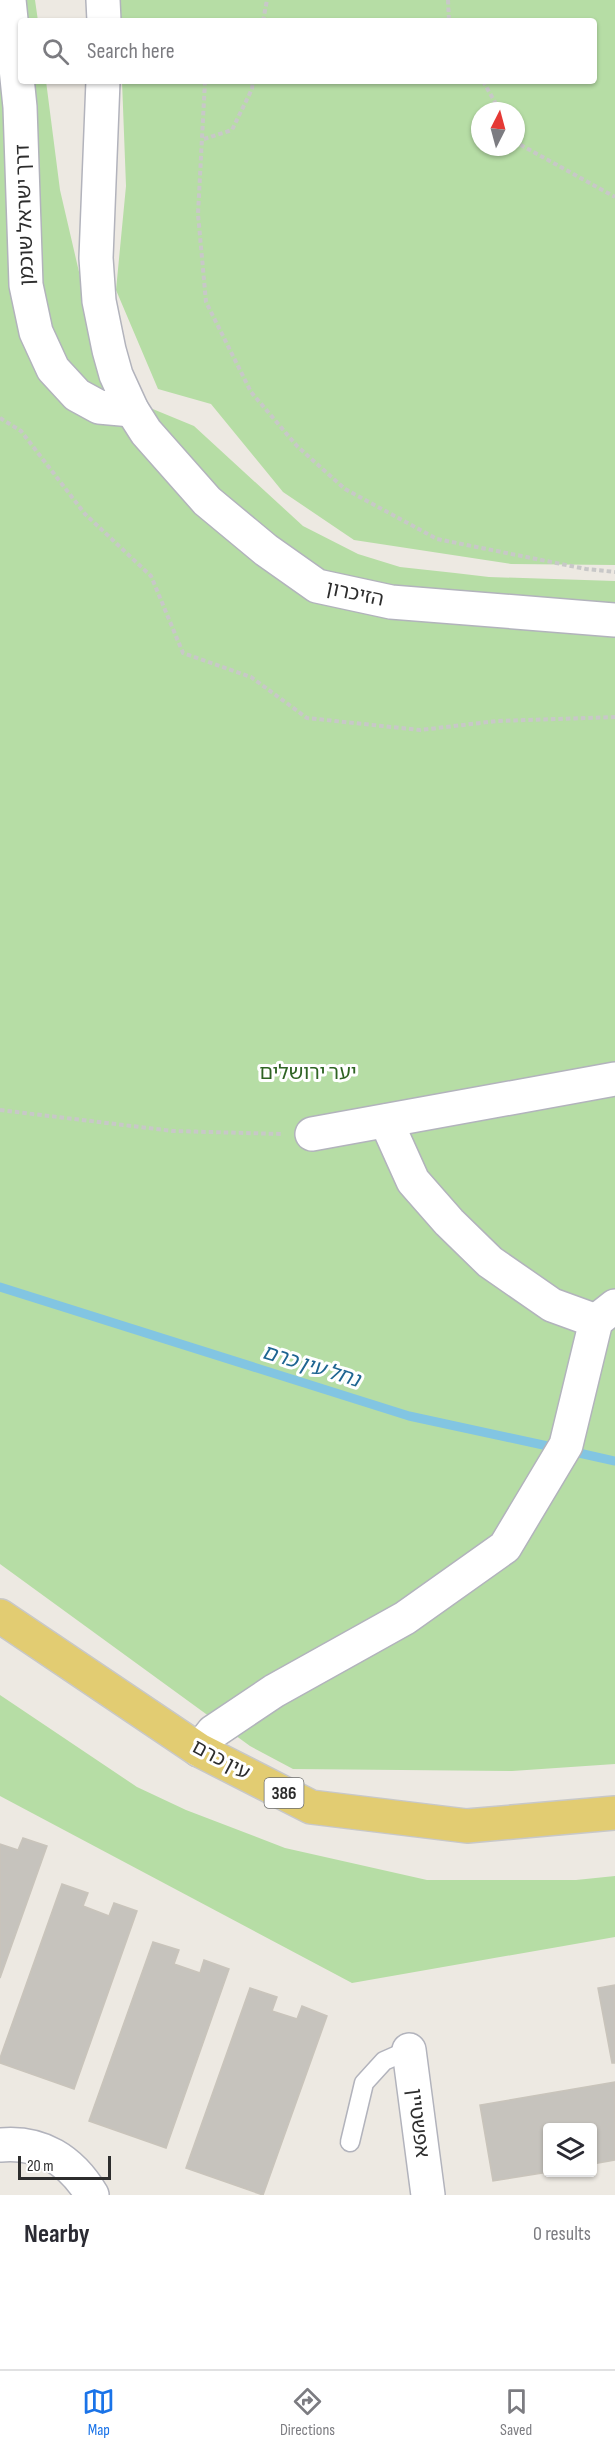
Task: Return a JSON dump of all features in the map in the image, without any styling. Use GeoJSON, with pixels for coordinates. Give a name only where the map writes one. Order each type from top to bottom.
{"type":"FeatureCollection","features":[{"type":"Feature","properties":{"kind":"main road","name":"עין כרם"},"geometry":{"type":"LineString","coordinates":[[0,1616],[199,1750],[311,1807],[467,1826],[615,1813]]}},
{"type":"Feature","properties":{"kind":"street","name":"דרך ישראל שוכמן"},"geometry":{"type":"LineString","coordinates":[[9,0],[20,108],[26,285],[36,332],[53,369],[77,395],[99,407],[132,410]]}},
{"type":"Feature","properties":{"kind":"street"},"geometry":{"type":"LineString","coordinates":[[103,0],[104,18]]}},
{"type":"Feature","properties":{"kind":"street","name":"הזיכרון"},"geometry":{"type":"LineString","coordinates":[[103,84],[96,258],[99,301],[114,367],[132,410],[146,432],[207,501],[266,550],[317,586],[391,602],[615,620]]}},
{"type":"Feature","properties":{"kind":"street"},"geometry":{"type":"LineString","coordinates":[[312,1134],[615,1079]]}},
{"type":"Feature","properties":{"kind":"street"},"geometry":{"type":"LineString","coordinates":[[199,1750],[213,1732],[274,1691],[405,1618],[505,1547],[566,1445],[606,1313],[552,1305],[490,1262],[413,1181],[386,1120]]}},
{"type":"Feature","properties":{"kind":"street","name":"אפשטיין"},"geometry":{"type":"LineString","coordinates":[[409,2050],[428,2195]]}},
{"type":"Feature","properties":{"kind":"street"},"geometry":{"type":"LineString","coordinates":[[0,2145],[27,2146],[55,2154],[75,2171],[92,2195]]}},
{"type":"Feature","properties":{"kind":"lane"},"geometry":{"type":"LineString","coordinates":[[350,2142],[364,2084],[384,2061],[409,2050]]}},
{"type":"Feature","properties":{"kind":"path"},"geometry":{"type":"LineString","coordinates":[[264,18],[267,0]]}},
{"type":"Feature","properties":{"kind":"path"},"geometry":{"type":"LineString","coordinates":[[448,0],[449,18]]}},
{"type":"Feature","properties":{"kind":"path"},"geometry":{"type":"LineString","coordinates":[[205,84],[204,139],[198,214],[206,302],[251,392],[297,446],[345,489],[437,539],[586,569],[615,572]]}},
{"type":"Feature","properties":{"kind":"path"},"geometry":{"type":"LineString","coordinates":[[204,139],[232,130],[253,84]]}},
{"type":"Feature","properties":{"kind":"path"},"geometry":{"type":"LineString","coordinates":[[485,84],[495,102]]}},
{"type":"Feature","properties":{"kind":"path"},"geometry":{"type":"LineString","coordinates":[[525,147],[615,197]]}},
{"type":"Feature","properties":{"kind":"path"},"geometry":{"type":"LineString","coordinates":[[0,418],[21,431],[85,514],[151,576],[183,653],[251,677],[307,718],[420,730],[497,721],[615,717]]}},
{"type":"Feature","properties":{"kind":"path"},"geometry":{"type":"LineString","coordinates":[[0,1110],[173,1131],[312,1134]]}},
{"type":"Feature","properties":{"kind":"green space","name":"יער ירושלים"},"geometry":{"type":"Polygon","coordinates":[[[0,0],[35,0],[38,18],[18,18],[18,84],[46,84],[60,190],[109,391],[194,426],[303,526],[358,554],[400,567],[489,577],[615,581],[615,1764],[512,1771],[293,1769],[250,1746],[0,1564],[0,0]]]}},
{"type":"Feature","properties":{"kind":"green space"},"geometry":{"type":"Polygon","coordinates":[[[121,0],[615,0],[615,565],[511,564],[354,540],[283,492],[211,404],[158,389],[116,290],[126,186],[122,84],[597,84],[597,18],[121,18],[121,0]]]}},
{"type":"Feature","properties":{"kind":"green space"},"geometry":{"type":"Polygon","coordinates":[[[0,1695],[137,1787],[186,1810],[285,1848],[427,1880],[576,1880],[615,1876],[615,1937],[352,1983],[0,1796],[0,1695]]]}},
{"type":"Feature","properties":{"kind":"building"},"geometry":{"type":"Polygon","coordinates":[[[23,1838],[47,1846],[0,1978],[0,1844],[18,1850],[23,1838]]]}},
{"type":"Feature","properties":{"kind":"building"},"geometry":{"type":"Polygon","coordinates":[[[62,1884],[88,1893],[83,1906],[109,1916],[114,1903],[137,1911],[74,2089],[0,2063],[62,1884]]]}},
{"type":"Feature","properties":{"kind":"building"},"geometry":{"type":"Polygon","coordinates":[[[153,1942],[179,1950],[174,1964],[200,1973],[204,1960],[229,1969],[166,2148],[89,2121],[153,1942]]]}},
{"type":"Feature","properties":{"kind":"building"},"geometry":{"type":"Polygon","coordinates":[[[615,1985],[615,2063],[612,2063],[598,1988],[615,1985]]]}},
{"type":"Feature","properties":{"kind":"building"},"geometry":{"type":"Polygon","coordinates":[[[250,1988],[277,1997],[272,2011],[297,2019],[302,2006],[327,2016],[263,2195],[186,2168],[250,1988]]]}},
{"type":"Feature","properties":{"kind":"building"},"geometry":{"type":"Polygon","coordinates":[[[615,2082],[615,2160],[597,2163],[597,2123],[543,2123],[543,2173],[493,2181],[480,2105],[615,2082]]]}},
{"type":"Feature","properties":{"kind":"waterway","name":"נחל עין כרם"},"geometry":{"type":"LineString","coordinates":[[0,1287],[409,1416],[557,1448]]}},
{"type":"Feature","properties":{"kind":"waterway","name":"נחל עין כרם"},"geometry":{"type":"LineString","coordinates":[[570,1451],[615,1461]]}}]}
